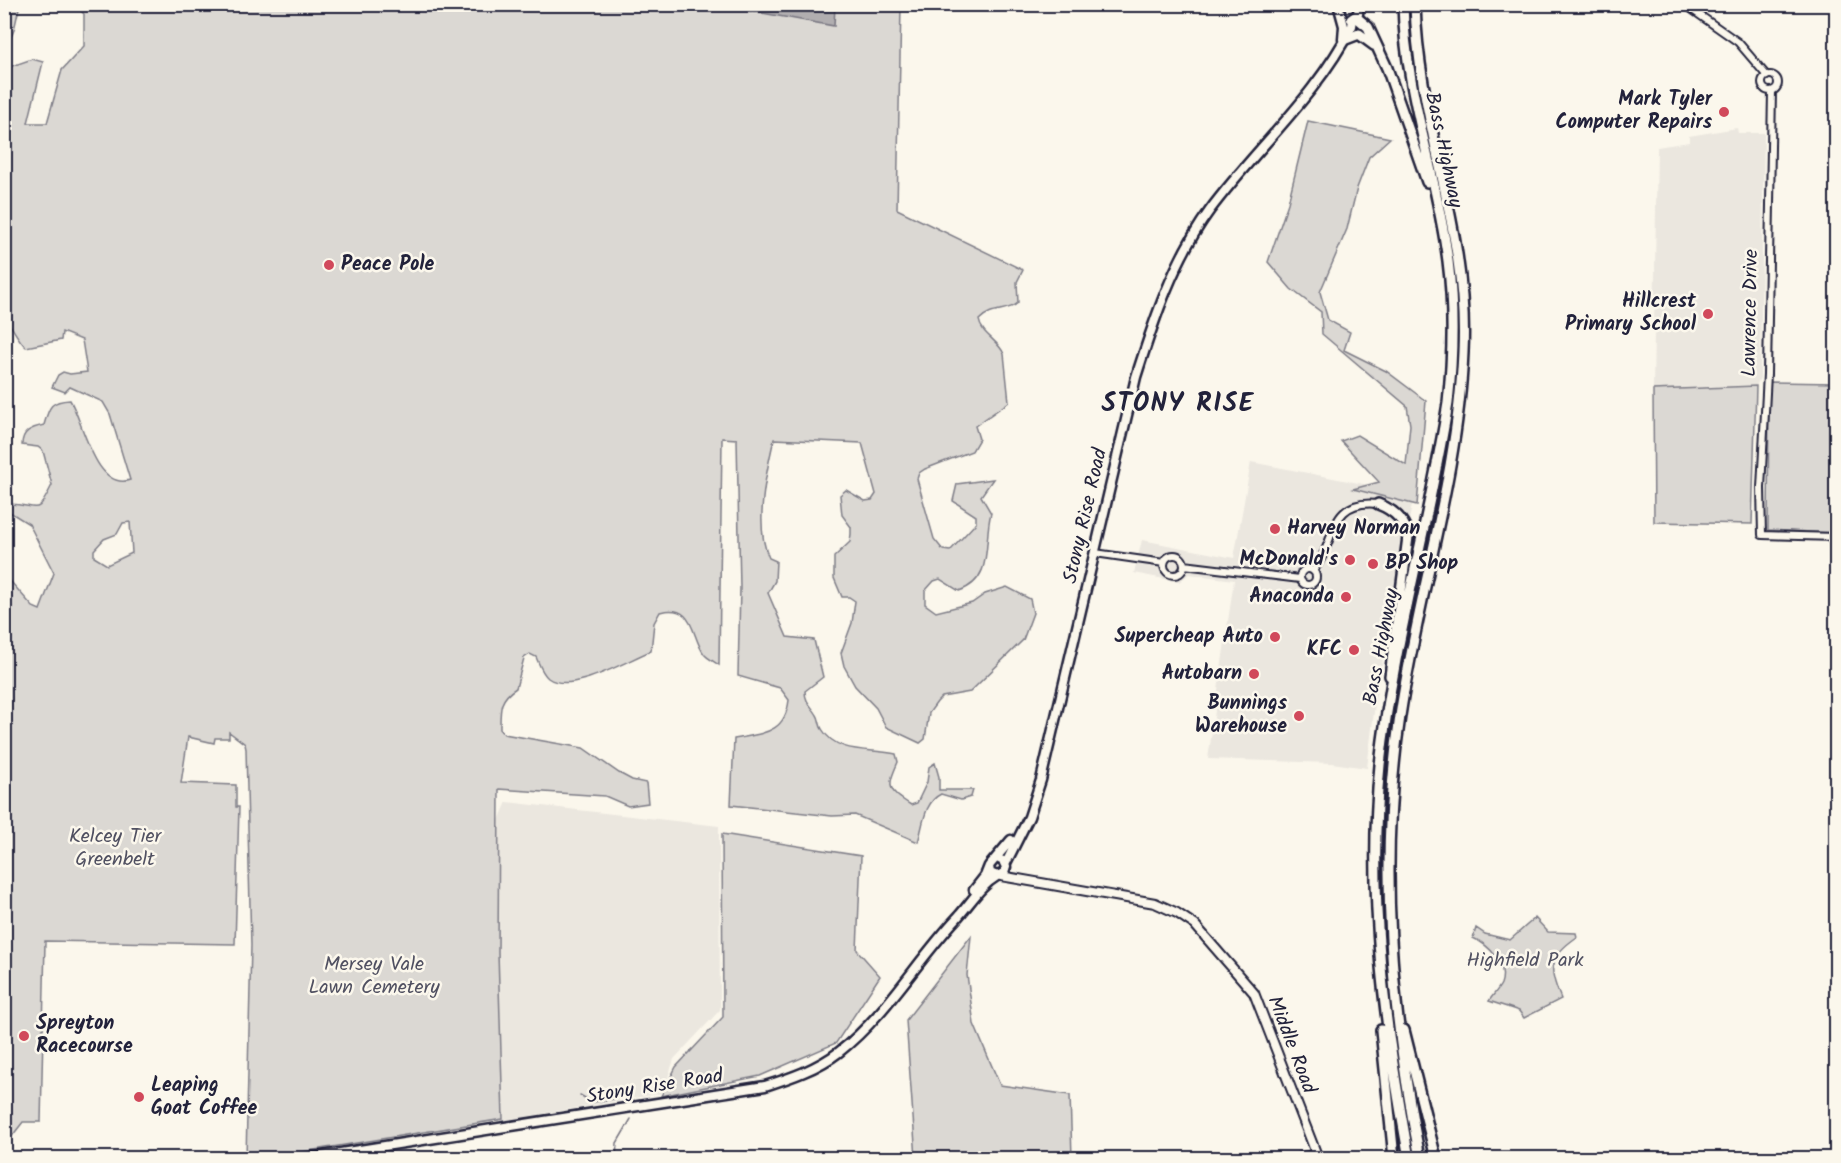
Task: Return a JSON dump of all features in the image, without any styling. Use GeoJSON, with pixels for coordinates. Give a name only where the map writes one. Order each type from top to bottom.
{"type":"FeatureCollection","features":[{"type":"Feature","properties":{"kind":"highway","name":"Bass Highway"},"geometry":{"type":"LineString","coordinates":[[1404,4],[1409,79],[1445,242],[1452,313],[1452,368],[1448,403],[1388,714],[1377,820],[1376,913],[1384,1008],[1409,1158]]}},
{"type":"Feature","properties":{"kind":"highway","name":"Bass Highway"},"geometry":{"type":"LineString","coordinates":[[1415,4],[1423,89],[1459,254],[1464,314],[1463,350],[1452,453],[1414,636],[1393,767],[1388,890],[1391,963],[1401,1052],[1420,1158]]}},
{"type":"Feature","properties":{"kind":"highway"},"geometry":{"type":"LineString","coordinates":[[1354,18],[1366,24],[1387,68],[1445,242]]}},
{"type":"Feature","properties":{"kind":"highway"},"geometry":{"type":"LineString","coordinates":[[1343,42],[1359,34],[1376,46]]}},
{"type":"Feature","properties":{"kind":"highway"},"geometry":{"type":"LineString","coordinates":[[1378,504],[1398,516],[1404,523],[1408,537],[1390,663],[1388,714]]}},
{"type":"Feature","properties":{"kind":"highway"},"geometry":{"type":"LineString","coordinates":[[1376,913],[1378,993],[1394,1158]]}},
{"type":"Feature","properties":{"kind":"highway"},"geometry":{"type":"LineString","coordinates":[[1391,963],[1406,1042],[1436,1158]]}},
{"type":"Feature","properties":{"kind":"main road","name":"Stony Rise Road"},"geometry":{"type":"LineString","coordinates":[[1338,4],[1338,11],[1342,17],[1343,42]]}},
{"type":"Feature","properties":{"kind":"main road","name":"Stony Rise Road"},"geometry":{"type":"LineString","coordinates":[[309,1158],[765,1086],[791,1077],[837,1053],[861,1033],[946,929],[980,891],[999,876],[1006,865],[1034,801],[1136,377],[1156,316],[1186,248],[1209,212],[1325,72],[1343,42],[1359,4]]}},
{"type":"Feature","properties":{"kind":"main road"},"geometry":{"type":"LineString","coordinates":[[1342,17],[1354,18]]}},
{"type":"Feature","properties":{"kind":"main road","name":"Stony Rise Road"},"geometry":{"type":"LineString","coordinates":[[946,929],[985,876],[989,866],[997,858],[1034,801]]}},
{"type":"Feature","properties":{"kind":"main road"},"geometry":{"type":"LineString","coordinates":[[997,858],[1006,865]]}},
{"type":"Feature","properties":{"kind":"main road","name":"Middle Road"},"geometry":{"type":"LineString","coordinates":[[1006,865],[1023,879]]}},
{"type":"Feature","properties":{"kind":"main road"},"geometry":{"type":"LineString","coordinates":[[989,866],[990,873],[999,876]]}},
{"type":"Feature","properties":{"kind":"main road","name":"Middle Road"},"geometry":{"type":"LineString","coordinates":[[999,876],[1155,903],[1177,913],[1194,925],[1254,993],[1316,1156]]}},
{"type":"Feature","properties":{"kind":"street"},"geometry":{"type":"LineString","coordinates":[[1684,4],[1738,42],[1767,76]]}},
{"type":"Feature","properties":{"kind":"street"},"geometry":{"type":"LineString","coordinates":[[1767,76],[1773,76],[1778,81],[1777,87],[1772,91],[1762,87],[1762,81],[1767,76]]}},
{"type":"Feature","properties":{"kind":"street","name":"Lawrence Drive"},"geometry":{"type":"LineString","coordinates":[[1772,91],[1767,366],[1761,488],[1762,535],[1836,537]]}},
{"type":"Feature","properties":{"kind":"street"},"geometry":{"type":"LineString","coordinates":[[1313,571],[1326,553],[1333,527],[1346,509],[1357,505],[1378,504]]}},
{"type":"Feature","properties":{"kind":"street"},"geometry":{"type":"LineString","coordinates":[[1095,552],[1164,563]]}},
{"type":"Feature","properties":{"kind":"street"},"geometry":{"type":"LineString","coordinates":[[1173,554],[1180,556],[1184,565],[1179,574],[1173,575],[1165,569],[1164,563],[1167,557],[1173,554]]}},
{"type":"Feature","properties":{"kind":"street"},"geometry":{"type":"LineString","coordinates":[[1184,565],[1300,579],[1306,585],[1312,584],[1316,577],[1313,571]]}},
{"type":"Feature","properties":{"kind":"street"},"geometry":{"type":"LineString","coordinates":[[1300,579],[1305,570],[1313,571]]}},
{"type":"Feature","properties":{"kind":"street"},"geometry":{"type":"LineString","coordinates":[[1222,1158],[1316,1156]]}},
{"type":"Feature","properties":{"kind":"shaded area"},"geometry":{"type":"Polygon","coordinates":[[[730,4],[835,5],[834,26],[728,7],[730,4]]]}},
{"type":"Feature","properties":{"kind":"shaded area","name":"Hillcrest Primary School"},"geometry":{"type":"Polygon","coordinates":[[[1737,128],[1738,133],[1764,133],[1760,378],[1756,386],[1653,390],[1657,147],[1689,142],[1689,136],[1737,128]]]}},
{"type":"Feature","properties":{"kind":"shaded area"},"geometry":{"type":"Polygon","coordinates":[[[1251,462],[1414,494],[1376,696],[1367,768],[1332,763],[1208,759],[1234,580],[1189,574],[1179,582],[1134,573],[1142,540],[1234,558],[1251,462]]]}},
{"type":"Feature","properties":{"kind":"shaded area"},"geometry":{"type":"Polygon","coordinates":[[[507,802],[719,826],[720,1010],[674,1059],[663,1093],[497,1122],[499,820],[507,802]]]}},
{"type":"Feature","properties":{"kind":"green space"},"geometry":{"type":"Polygon","coordinates":[[[4,5],[19,5],[14,30],[5,51],[4,5]]]}},
{"type":"Feature","properties":{"kind":"green space"},"geometry":{"type":"Polygon","coordinates":[[[75,5],[901,5],[897,209],[1023,270],[1017,282],[1018,303],[989,313],[979,320],[980,325],[1004,354],[1009,402],[975,426],[979,439],[972,451],[925,469],[919,473],[917,479],[934,539],[943,550],[950,551],[976,523],[976,516],[953,501],[957,484],[993,479],[981,496],[991,513],[983,568],[978,578],[959,591],[940,579],[934,581],[925,591],[925,604],[936,612],[972,603],[985,594],[1007,587],[1030,599],[1033,613],[1023,640],[970,692],[942,697],[937,702],[929,713],[925,739],[920,743],[886,727],[876,708],[855,686],[844,666],[841,653],[852,623],[855,601],[849,597],[842,597],[834,578],[834,557],[850,542],[851,534],[851,527],[842,515],[840,495],[846,490],[865,501],[872,500],[876,494],[862,443],[774,439],[763,499],[762,531],[769,558],[776,561],[775,581],[768,593],[787,637],[814,640],[823,677],[805,691],[805,695],[828,737],[845,747],[896,754],[898,762],[891,787],[897,795],[911,805],[917,803],[927,782],[929,767],[935,763],[939,777],[939,790],[973,790],[971,797],[961,800],[941,794],[935,798],[925,815],[918,842],[855,815],[832,816],[731,805],[734,739],[763,733],[777,726],[783,720],[789,700],[780,688],[738,676],[740,588],[737,439],[722,438],[719,665],[704,654],[686,617],[680,612],[660,612],[654,623],[651,651],[599,674],[570,682],[558,682],[548,678],[536,657],[530,654],[524,658],[516,688],[503,701],[500,729],[504,734],[583,748],[619,773],[632,780],[646,783],[648,803],[628,806],[605,796],[499,789],[498,953],[503,1119],[265,1158],[246,1158],[251,945],[246,749],[245,744],[229,732],[229,738],[215,738],[214,743],[188,737],[181,783],[236,785],[236,807],[239,807],[235,944],[45,941],[41,1122],[23,1122],[5,1145],[4,574],[33,607],[40,610],[54,573],[29,524],[5,509],[10,504],[39,506],[52,485],[43,451],[38,447],[22,445],[22,440],[31,429],[44,425],[49,409],[58,402],[70,400],[92,452],[108,475],[118,481],[130,480],[110,414],[103,402],[70,387],[65,392],[52,387],[58,375],[63,372],[70,374],[87,372],[82,340],[62,332],[61,340],[26,347],[5,319],[5,80],[12,66],[32,59],[43,62],[28,123],[47,123],[62,70],[84,46],[84,14],[75,5]],[[130,522],[123,523],[117,534],[104,539],[94,550],[94,557],[107,565],[132,553],[130,522]]]}},
{"type":"Feature","properties":{"kind":"green space"},"geometry":{"type":"Polygon","coordinates":[[[1308,121],[1390,138],[1369,157],[1357,188],[1347,229],[1320,292],[1328,320],[1350,332],[1344,350],[1386,371],[1426,401],[1417,505],[1353,489],[1379,482],[1341,441],[1357,435],[1406,465],[1410,425],[1407,406],[1322,334],[1321,312],[1291,289],[1268,262],[1288,203],[1308,121]]]}},
{"type":"Feature","properties":{"kind":"green space"},"geometry":{"type":"Polygon","coordinates":[[[1769,382],[1836,383],[1836,533],[1768,530],[1769,382]]]}},
{"type":"Feature","properties":{"kind":"green space"},"geometry":{"type":"Polygon","coordinates":[[[1756,386],[1752,524],[1654,522],[1653,390],[1756,386]]]}},
{"type":"Feature","properties":{"kind":"green space"},"geometry":{"type":"Polygon","coordinates":[[[722,834],[861,856],[857,950],[880,976],[836,1043],[760,1076],[661,1096],[676,1067],[723,1017],[722,834]]]}},
{"type":"Feature","properties":{"kind":"green space","name":"Highfield Park"},"geometry":{"type":"Polygon","coordinates":[[[1535,918],[1548,932],[1576,933],[1577,937],[1560,951],[1553,963],[1554,979],[1561,999],[1524,1018],[1519,1011],[1489,1001],[1501,984],[1502,969],[1491,950],[1473,938],[1476,928],[1485,934],[1510,940],[1535,918]]]}},
{"type":"Feature","properties":{"kind":"green space"},"geometry":{"type":"Polygon","coordinates":[[[971,936],[967,975],[974,1024],[1000,1085],[1070,1095],[1072,1158],[916,1158],[906,1020],[971,936]]]}},
{"type":"Feature","properties":{"kind":"waterway"},"geometry":{"type":"LineString","coordinates":[[580,1095],[592,1102],[628,1097]]}},
{"type":"Feature","properties":{"kind":"waterway"},"geometry":{"type":"LineString","coordinates":[[616,1158],[617,1143],[631,1119]]}},
{"type":"Feature","properties":{"kind":"place","name":"Mark Tyler Computer Repairs"},"geometry":{"type":"Point","coordinates":[1724,112]}},
{"type":"Feature","properties":{"kind":"place","name":"Peace Pole"},"geometry":{"type":"Point","coordinates":[329,265]}},
{"type":"Feature","properties":{"kind":"place","name":"Hillcrest Primary School"},"geometry":{"type":"Point","coordinates":[1708,314]}},
{"type":"Feature","properties":{"kind":"place","name":"Harvey Norman"},"geometry":{"type":"Point","coordinates":[1275,529]}},
{"type":"Feature","properties":{"kind":"place","name":"McDonald's"},"geometry":{"type":"Point","coordinates":[1350,560]}},
{"type":"Feature","properties":{"kind":"place","name":"BP Shop"},"geometry":{"type":"Point","coordinates":[1373,564]}},
{"type":"Feature","properties":{"kind":"place","name":"Anaconda"},"geometry":{"type":"Point","coordinates":[1346,597]}},
{"type":"Feature","properties":{"kind":"place","name":"Supercheap Auto"},"geometry":{"type":"Point","coordinates":[1275,637]}},
{"type":"Feature","properties":{"kind":"place","name":"KFC"},"geometry":{"type":"Point","coordinates":[1354,650]}},
{"type":"Feature","properties":{"kind":"place","name":"Autobarn"},"geometry":{"type":"Point","coordinates":[1254,674]}},
{"type":"Feature","properties":{"kind":"place","name":"Bunnings Warehouse"},"geometry":{"type":"Point","coordinates":[1299,716]}},
{"type":"Feature","properties":{"kind":"place","name":"Spreyton Racecourse"},"geometry":{"type":"Point","coordinates":[24,1036]}},
{"type":"Feature","properties":{"kind":"place","name":"Leaping Goat Coffee"},"geometry":{"type":"Point","coordinates":[139,1097]}},
{"type":"Feature","properties":{"kind":"district","name":"STONY RISE"},"geometry":{"type":"Point","coordinates":[1178,404]}},
{"type":"Feature","properties":{"kind":"park label","name":"Kelcey Tier Greenbelt"},"geometry":{"type":"Point","coordinates":[115,848]}},
{"type":"Feature","properties":{"kind":"park label","name":"Mersey Vale Lawn Cemetery"},"geometry":{"type":"Point","coordinates":[374,976]}}]}
